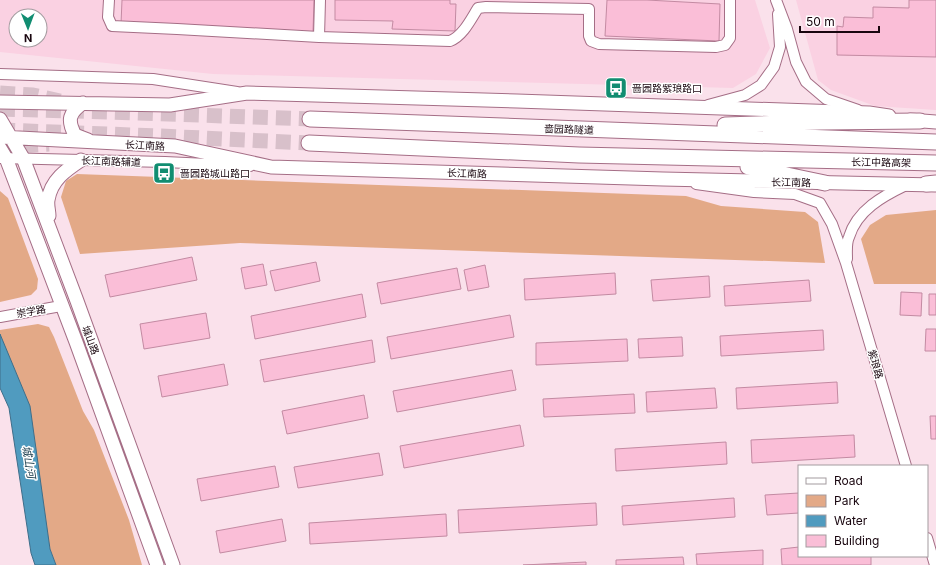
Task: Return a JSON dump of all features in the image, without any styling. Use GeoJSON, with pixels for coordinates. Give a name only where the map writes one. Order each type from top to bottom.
{"type":"FeatureCollection","features":[{"type":"Feature","properties":{"kind":"highway"},"geometry":{"type":"LineString","coordinates":[[421,123],[519,118],[721,125],[920,121]]}},
{"type":"Feature","properties":{"kind":"highway","name":"啬园路隧道"},"geometry":{"type":"LineString","coordinates":[[310,119],[936,142]]}},
{"type":"Feature","properties":{"kind":"highway"},"geometry":{"type":"LineString","coordinates":[[309,143],[579,155],[750,167],[825,183]]}},
{"type":"Feature","properties":{"kind":"highway","name":"长江中路高架"},"geometry":{"type":"LineString","coordinates":[[579,155],[826,162],[936,163]]}},
{"type":"Feature","properties":{"kind":"main road"},"geometry":{"type":"LineString","coordinates":[[0,102],[170,105],[247,93],[869,114],[936,122]]}},
{"type":"Feature","properties":{"kind":"main road"},"geometry":{"type":"LineString","coordinates":[[83,104],[75,109],[71,116],[70,126],[75,135],[96,142]]}},
{"type":"Feature","properties":{"kind":"main road","name":"城山路"},"geometry":{"type":"LineString","coordinates":[[0,119],[5,137],[23,158],[173,565]]}},
{"type":"Feature","properties":{"kind":"main road","name":"长江南路"},"geometry":{"type":"LineString","coordinates":[[5,137],[175,146],[271,167],[663,179],[933,184]]}},
{"type":"Feature","properties":{"kind":"main road","name":"城山路"},"geometry":{"type":"LineString","coordinates":[[2,155],[76,342],[157,565]]}},
{"type":"Feature","properties":{"kind":"main road"},"geometry":{"type":"LineString","coordinates":[[50,228],[48,200],[53,186],[62,173],[81,160]]}},
{"type":"Feature","properties":{"kind":"street"},"geometry":{"type":"LineString","coordinates":[[109,0],[108,17],[112,26],[319,37],[450,41],[456,39],[467,26],[478,8],[589,5],[589,36],[591,41],[599,44],[716,48],[725,45],[730,38],[730,0]]}},
{"type":"Feature","properties":{"kind":"street"},"geometry":{"type":"LineString","coordinates":[[319,37],[320,0]]}},
{"type":"Feature","properties":{"kind":"street"},"geometry":{"type":"LineString","coordinates":[[696,108],[745,95],[761,85],[774,67],[780,47],[776,1]]}},
{"type":"Feature","properties":{"kind":"street"},"geometry":{"type":"LineString","coordinates":[[776,1],[787,29],[796,62],[806,82],[826,99],[869,114]]}},
{"type":"Feature","properties":{"kind":"street"},"geometry":{"type":"LineString","coordinates":[[0,74],[152,79],[247,93]]}},
{"type":"Feature","properties":{"kind":"street","name":"长江南路辅道"},"geometry":{"type":"LineString","coordinates":[[2,155],[23,158],[271,167]]}},
{"type":"Feature","properties":{"kind":"street","name":"紫琅路"},"geometry":{"type":"LineString","coordinates":[[663,179],[716,188],[795,194],[820,203],[832,224],[846,263],[906,465]]}},
{"type":"Feature","properties":{"kind":"street"},"geometry":{"type":"LineString","coordinates":[[846,263],[848,238],[856,221],[870,206],[890,193],[908,184]]}},
{"type":"Feature","properties":{"kind":"street","name":"崇学路"},"geometry":{"type":"LineString","coordinates":[[2,316],[61,306]]}},
{"type":"Feature","properties":{"kind":"street"},"geometry":{"type":"LineString","coordinates":[[928,541],[935,565]]}},
{"type":"Feature","properties":{"kind":"shaded area"},"geometry":{"type":"Polygon","coordinates":[[[0,0],[755,0],[770,48],[756,74],[733,88],[213,74],[0,52],[0,0]]]}},
{"type":"Feature","properties":{"kind":"shaded area"},"geometry":{"type":"Polygon","coordinates":[[[796,0],[936,0],[936,110],[875,106],[831,90],[818,80],[796,0]]]}},
{"type":"Feature","properties":{"kind":"green space"},"geometry":{"type":"Polygon","coordinates":[[[77,174],[686,196],[721,206],[805,212],[818,222],[825,263],[240,243],[80,254],[61,197],[66,181],[77,174]]]}},
{"type":"Feature","properties":{"kind":"green space"},"geometry":{"type":"Polygon","coordinates":[[[0,191],[8,198],[38,279],[37,289],[31,295],[0,302],[0,191]]]}},
{"type":"Feature","properties":{"kind":"green space"},"geometry":{"type":"Polygon","coordinates":[[[936,210],[936,284],[874,284],[861,239],[870,225],[886,215],[936,210]]]}},
{"type":"Feature","properties":{"kind":"green space"},"geometry":{"type":"Polygon","coordinates":[[[38,324],[49,327],[54,337],[83,411],[94,430],[129,520],[142,565],[56,565],[50,549],[0,334],[0,330],[38,324]]]}},
{"type":"Feature","properties":{"kind":"water","name":"城山河"},"geometry":{"type":"Polygon","coordinates":[[[0,334],[30,406],[50,549],[56,565],[35,565],[31,553],[9,408],[0,388],[0,334]]]}},
{"type":"Feature","properties":{"kind":"building"},"geometry":{"type":"Polygon","coordinates":[[[122,0],[314,0],[313,32],[121,24],[122,0]]]}},
{"type":"Feature","properties":{"kind":"building"},"geometry":{"type":"Polygon","coordinates":[[[335,0],[450,0],[450,4],[456,4],[455,31],[392,29],[393,21],[335,20],[335,0]]]}},
{"type":"Feature","properties":{"kind":"building"},"geometry":{"type":"Polygon","coordinates":[[[607,0],[647,0],[720,4],[719,41],[605,36],[607,0]]]}},
{"type":"Feature","properties":{"kind":"building"},"geometry":{"type":"Polygon","coordinates":[[[909,0],[936,0],[936,57],[837,55],[837,26],[843,27],[844,17],[873,18],[873,7],[909,8],[909,0]]]}},
{"type":"Feature","properties":{"kind":"building"},"geometry":{"type":"Polygon","coordinates":[[[192,257],[197,280],[110,297],[105,275],[192,257]]]}},
{"type":"Feature","properties":{"kind":"building"},"geometry":{"type":"Polygon","coordinates":[[[316,262],[320,281],[275,291],[270,271],[316,262]]]}},
{"type":"Feature","properties":{"kind":"building"},"geometry":{"type":"Polygon","coordinates":[[[263,264],[267,285],[245,289],[241,268],[263,264]]]}},
{"type":"Feature","properties":{"kind":"building"},"geometry":{"type":"Polygon","coordinates":[[[485,265],[489,287],[468,291],[464,270],[485,265]]]}},
{"type":"Feature","properties":{"kind":"building"},"geometry":{"type":"Polygon","coordinates":[[[457,268],[461,289],[381,304],[377,283],[457,268]]]}},
{"type":"Feature","properties":{"kind":"building"},"geometry":{"type":"Polygon","coordinates":[[[615,273],[616,294],[525,300],[524,279],[615,273]]]}},
{"type":"Feature","properties":{"kind":"building"},"geometry":{"type":"Polygon","coordinates":[[[709,276],[710,297],[653,301],[651,280],[709,276]]]}},
{"type":"Feature","properties":{"kind":"building"},"geometry":{"type":"Polygon","coordinates":[[[809,280],[811,301],[725,306],[724,286],[809,280]]]}},
{"type":"Feature","properties":{"kind":"building"},"geometry":{"type":"Polygon","coordinates":[[[901,292],[922,293],[921,316],[900,315],[901,292]]]}},
{"type":"Feature","properties":{"kind":"building"},"geometry":{"type":"Polygon","coordinates":[[[362,294],[366,317],[255,339],[251,316],[362,294]]]}},
{"type":"Feature","properties":{"kind":"building"},"geometry":{"type":"Polygon","coordinates":[[[929,294],[936,294],[936,315],[929,315],[929,294]]]}},
{"type":"Feature","properties":{"kind":"building"},"geometry":{"type":"Polygon","coordinates":[[[206,313],[210,338],[144,349],[140,324],[206,313]]]}},
{"type":"Feature","properties":{"kind":"building"},"geometry":{"type":"Polygon","coordinates":[[[510,315],[514,337],[391,359],[387,337],[510,315]]]}},
{"type":"Feature","properties":{"kind":"building"},"geometry":{"type":"Polygon","coordinates":[[[926,329],[936,329],[936,351],[925,351],[926,329]]]}},
{"type":"Feature","properties":{"kind":"building"},"geometry":{"type":"Polygon","coordinates":[[[823,330],[824,350],[721,356],[720,336],[823,330]]]}},
{"type":"Feature","properties":{"kind":"building"},"geometry":{"type":"Polygon","coordinates":[[[682,337],[683,356],[639,358],[638,339],[682,337]]]}},
{"type":"Feature","properties":{"kind":"building"},"geometry":{"type":"Polygon","coordinates":[[[627,339],[628,361],[536,365],[536,343],[627,339]]]}},
{"type":"Feature","properties":{"kind":"building"},"geometry":{"type":"Polygon","coordinates":[[[372,340],[375,362],[264,382],[260,360],[372,340]]]}},
{"type":"Feature","properties":{"kind":"building"},"geometry":{"type":"Polygon","coordinates":[[[224,364],[228,385],[162,397],[158,376],[224,364]]]}},
{"type":"Feature","properties":{"kind":"building"},"geometry":{"type":"Polygon","coordinates":[[[512,370],[516,390],[397,412],[393,391],[512,370]]]}},
{"type":"Feature","properties":{"kind":"building"},"geometry":{"type":"Polygon","coordinates":[[[837,382],[838,403],[737,409],[736,388],[837,382]]]}},
{"type":"Feature","properties":{"kind":"building"},"geometry":{"type":"Polygon","coordinates":[[[715,388],[717,408],[647,412],[646,392],[715,388]]]}},
{"type":"Feature","properties":{"kind":"building"},"geometry":{"type":"Polygon","coordinates":[[[634,394],[635,413],[544,417],[543,399],[634,394]]]}},
{"type":"Feature","properties":{"kind":"building"},"geometry":{"type":"Polygon","coordinates":[[[364,395],[368,418],[287,434],[282,411],[364,395]]]}},
{"type":"Feature","properties":{"kind":"building"},"geometry":{"type":"Polygon","coordinates":[[[930,416],[936,416],[936,439],[931,439],[930,416]]]}},
{"type":"Feature","properties":{"kind":"building"},"geometry":{"type":"Polygon","coordinates":[[[520,425],[524,446],[404,468],[400,446],[520,425]]]}},
{"type":"Feature","properties":{"kind":"building"},"geometry":{"type":"Polygon","coordinates":[[[854,435],[855,457],[752,463],[751,440],[854,435]]]}},
{"type":"Feature","properties":{"kind":"building"},"geometry":{"type":"Polygon","coordinates":[[[726,442],[727,464],[616,471],[615,449],[726,442]]]}},
{"type":"Feature","properties":{"kind":"building"},"geometry":{"type":"Polygon","coordinates":[[[379,453],[383,475],[298,488],[294,467],[379,453]]]}},
{"type":"Feature","properties":{"kind":"building"},"geometry":{"type":"Polygon","coordinates":[[[275,466],[279,487],[201,501],[197,479],[275,466]]]}},
{"type":"Feature","properties":{"kind":"building"},"geometry":{"type":"Polygon","coordinates":[[[798,493],[798,513],[767,515],[765,495],[798,493]]]}},
{"type":"Feature","properties":{"kind":"building"},"geometry":{"type":"Polygon","coordinates":[[[734,498],[735,517],[623,525],[622,506],[734,498]]]}},
{"type":"Feature","properties":{"kind":"building"},"geometry":{"type":"Polygon","coordinates":[[[596,503],[597,525],[459,533],[458,510],[596,503]]]}},
{"type":"Feature","properties":{"kind":"building"},"geometry":{"type":"Polygon","coordinates":[[[446,514],[447,536],[310,544],[309,523],[446,514]]]}},
{"type":"Feature","properties":{"kind":"building"},"geometry":{"type":"Polygon","coordinates":[[[282,519],[286,541],[220,553],[216,531],[282,519]]]}},
{"type":"Feature","properties":{"kind":"building"},"geometry":{"type":"Polygon","coordinates":[[[798,547],[798,557],[871,557],[871,565],[782,565],[781,549],[798,547]]]}},
{"type":"Feature","properties":{"kind":"building"},"geometry":{"type":"Polygon","coordinates":[[[763,550],[763,565],[697,565],[696,554],[763,550]]]}},
{"type":"Feature","properties":{"kind":"building"},"geometry":{"type":"Polygon","coordinates":[[[683,557],[684,565],[616,565],[616,560],[683,557]]]}},
{"type":"Feature","properties":{"kind":"building"},"geometry":{"type":"Polygon","coordinates":[[[586,562],[586,565],[523,565],[586,562]]]}},
{"type":"Feature","properties":{"kind":"tunnel"},"geometry":{"type":"LineString","coordinates":[[0,93],[33,95],[60,101]]}},
{"type":"Feature","properties":{"kind":"tunnel"},"geometry":{"type":"LineString","coordinates":[[0,109],[310,119]]}},
{"type":"Feature","properties":{"kind":"tunnel"},"geometry":{"type":"LineString","coordinates":[[0,130],[309,143]]}},
{"type":"Feature","properties":{"kind":"tunnel"},"geometry":{"type":"LineString","coordinates":[[0,147],[49,144]]}},
{"type":"Feature","properties":{"kind":"place","name":"啬园路紫琅路口"},"geometry":{"type":"Point","coordinates":[616,88]}},
{"type":"Feature","properties":{"kind":"place","name":"啬园路城山路口"},"geometry":{"type":"Point","coordinates":[164,173]}}]}
